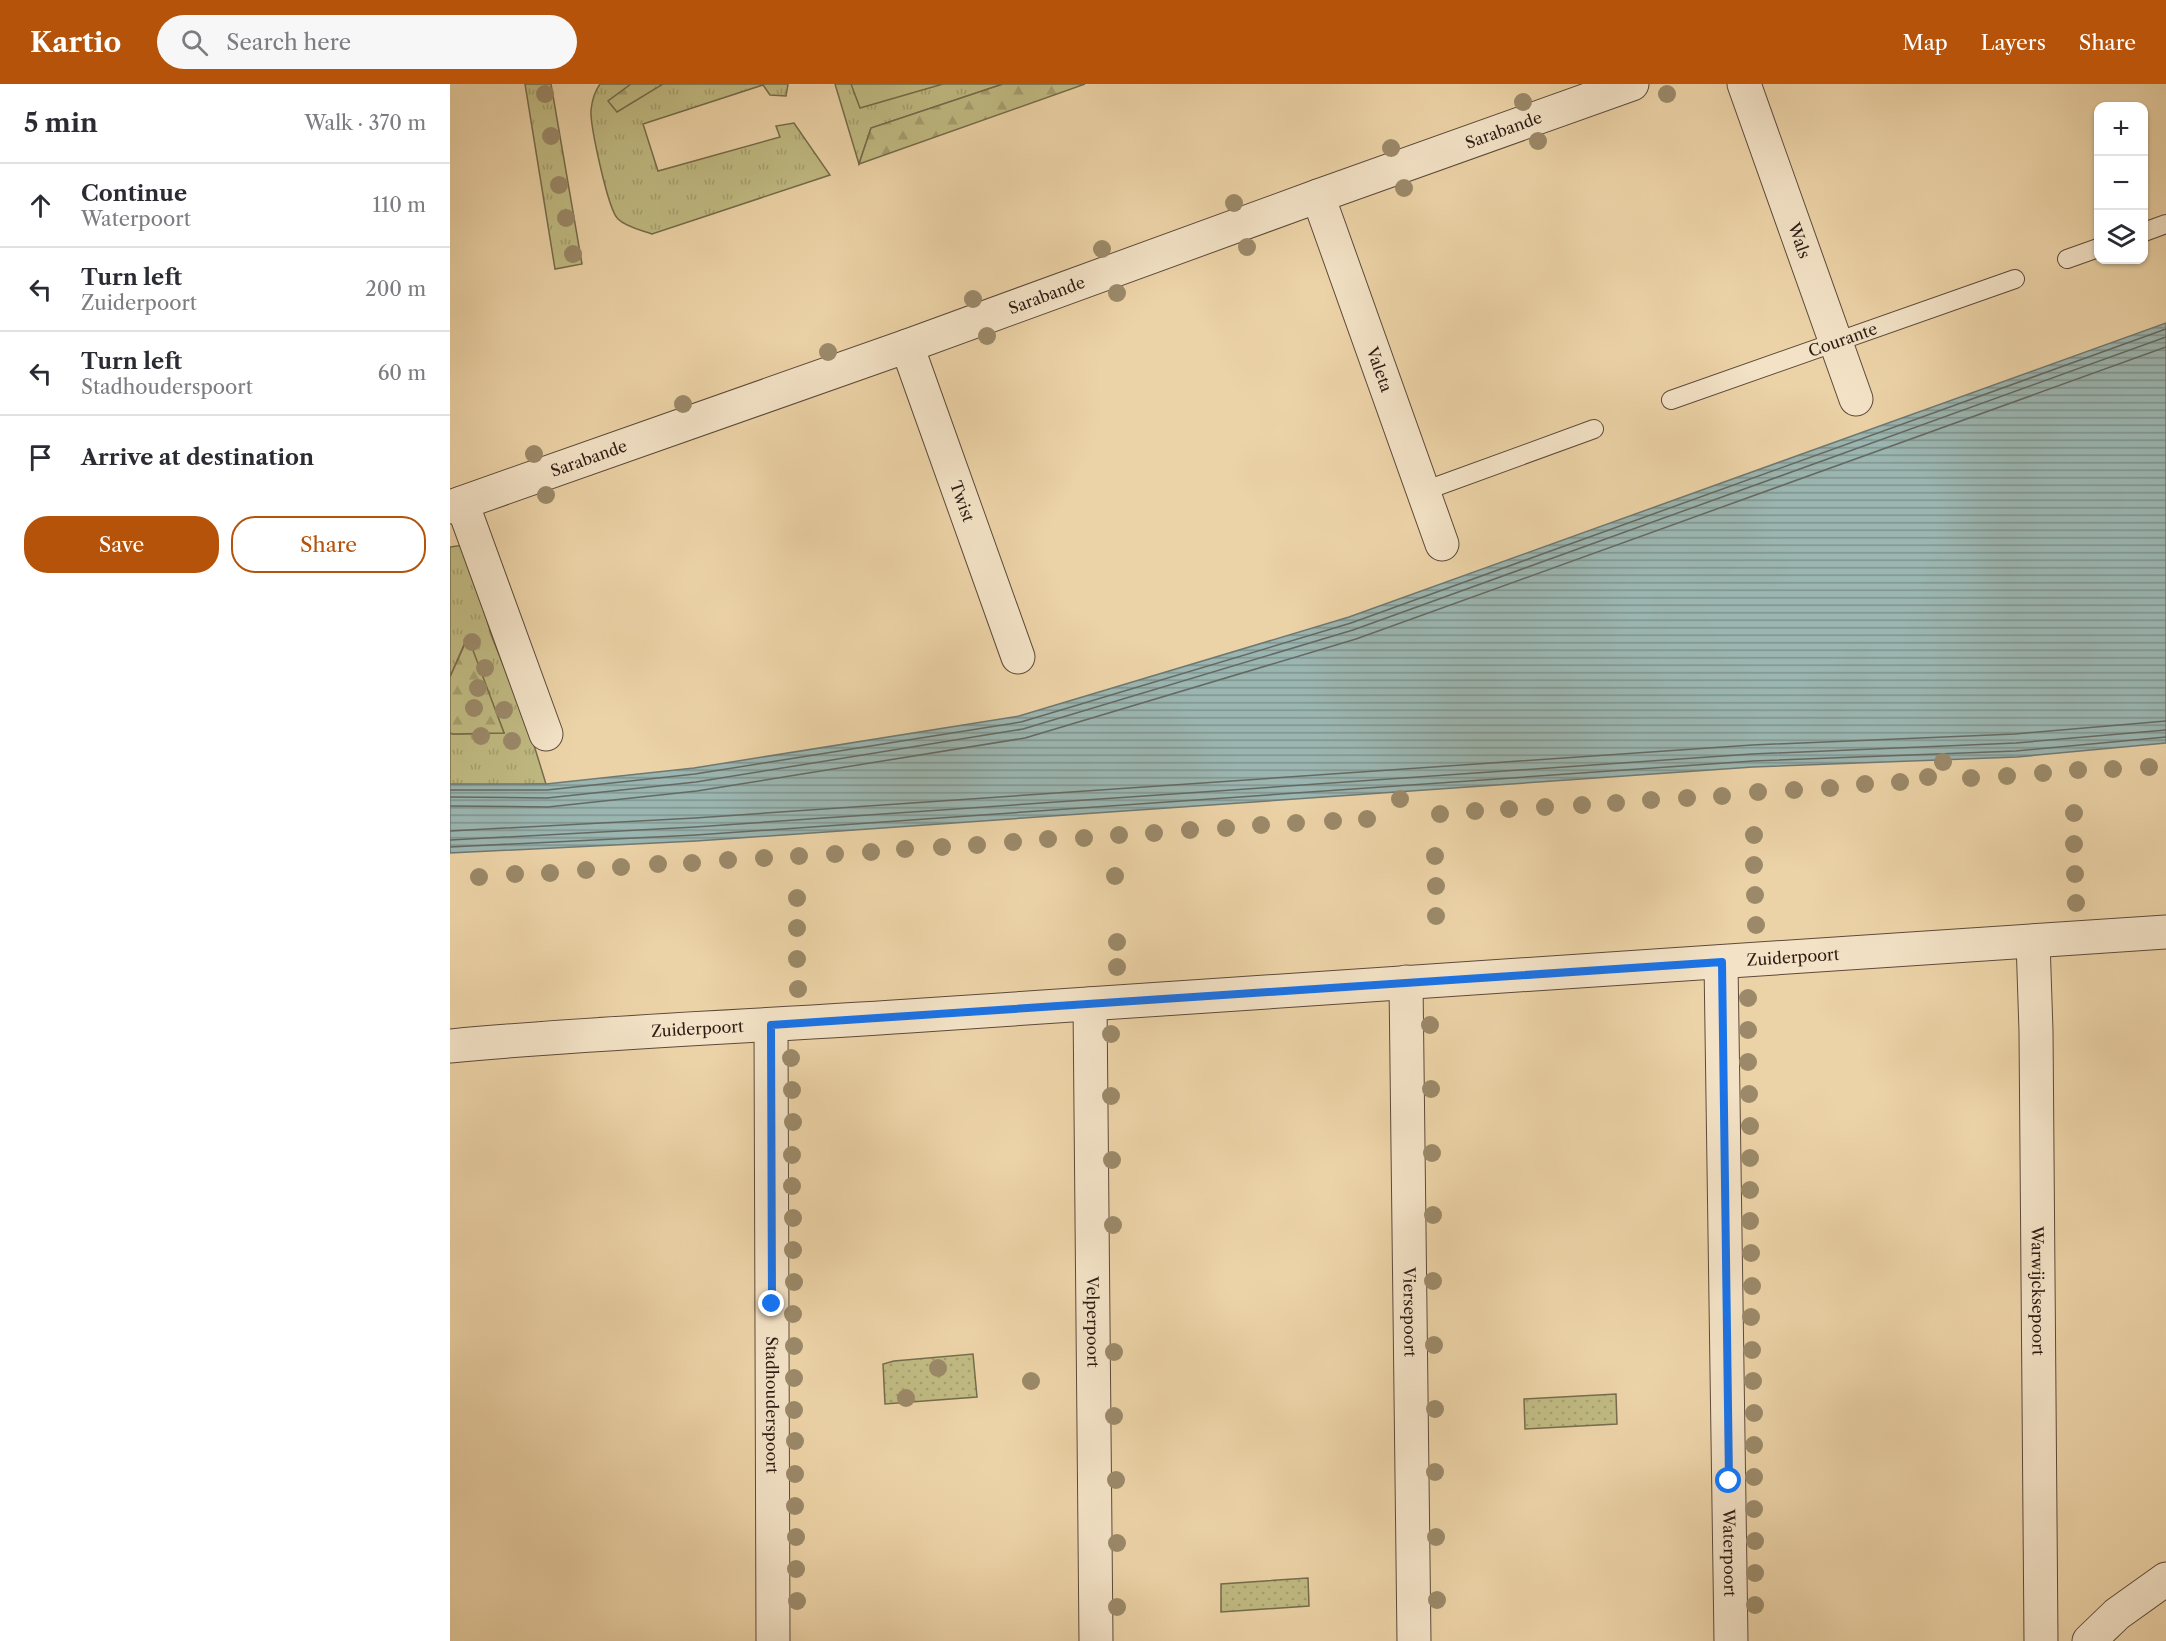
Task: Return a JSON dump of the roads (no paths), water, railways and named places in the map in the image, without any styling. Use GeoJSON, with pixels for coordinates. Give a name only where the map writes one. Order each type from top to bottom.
{"type":"FeatureCollection","features":[{"type":"Feature","properties":{"kind":"street","name":"Sarabande"},"geometry":{"type":"LineString","coordinates":[[546,734],[456,505],[907,346],[1632,84]]}},
{"type":"Feature","properties":{"kind":"street","name":"Wals"},"geometry":{"type":"LineString","coordinates":[[1744,84],[1856,399]]}},
{"type":"Feature","properties":{"kind":"street","name":"Valeta"},"geometry":{"type":"LineString","coordinates":[[1318,196],[1442,544]]}},
{"type":"Feature","properties":{"kind":"street","name":"Twist"},"geometry":{"type":"LineString","coordinates":[[907,346],[1018,657]]}},
{"type":"Feature","properties":{"kind":"street","name":"Zuiderpoort"},"geometry":{"type":"LineString","coordinates":[[450,1046],[2166,932]]}},
{"type":"Feature","properties":{"kind":"street","name":"Warwijcksepoort"},"geometry":{"type":"LineString","coordinates":[[2034,940],[2041,1641]]}},
{"type":"Feature","properties":{"kind":"street","name":"Waterpoort"},"geometry":{"type":"LineString","coordinates":[[1722,962],[1731,1641]]}},
{"type":"Feature","properties":{"kind":"street","name":"Viersepoort"},"geometry":{"type":"LineString","coordinates":[[1406,982],[1414,1641]]}},
{"type":"Feature","properties":{"kind":"street","name":"Velperpoort"},"geometry":{"type":"LineString","coordinates":[[1090,1004],[1096,1641]]}},
{"type":"Feature","properties":{"kind":"street","name":"Stadhouderspoort"},"geometry":{"type":"LineString","coordinates":[[771,1025],[773,1641]]}},
{"type":"Feature","properties":{"kind":"street"},"geometry":{"type":"LineString","coordinates":[[2089,1641],[2117,1614],[2166,1579]]}},
{"type":"Feature","properties":{"kind":"lane"},"geometry":{"type":"LineString","coordinates":[[2148,231],[2166,224]]}},
{"type":"Feature","properties":{"kind":"lane"},"geometry":{"type":"LineString","coordinates":[[2067,259],[2094,249]]}},
{"type":"Feature","properties":{"kind":"lane","name":"Courante"},"geometry":{"type":"LineString","coordinates":[[1671,400],[2014,279]]}},
{"type":"Feature","properties":{"kind":"lane"},"geometry":{"type":"LineString","coordinates":[[1424,491],[1594,429]]}},
{"type":"Feature","properties":{"kind":"water"},"geometry":{"type":"Polygon","coordinates":[[[2166,323],[2166,743],[2017,757],[1753,767],[696,841],[450,853],[450,784],[546,784],[694,768],[1019,716],[1349,617],[2166,323]]]}}]}
